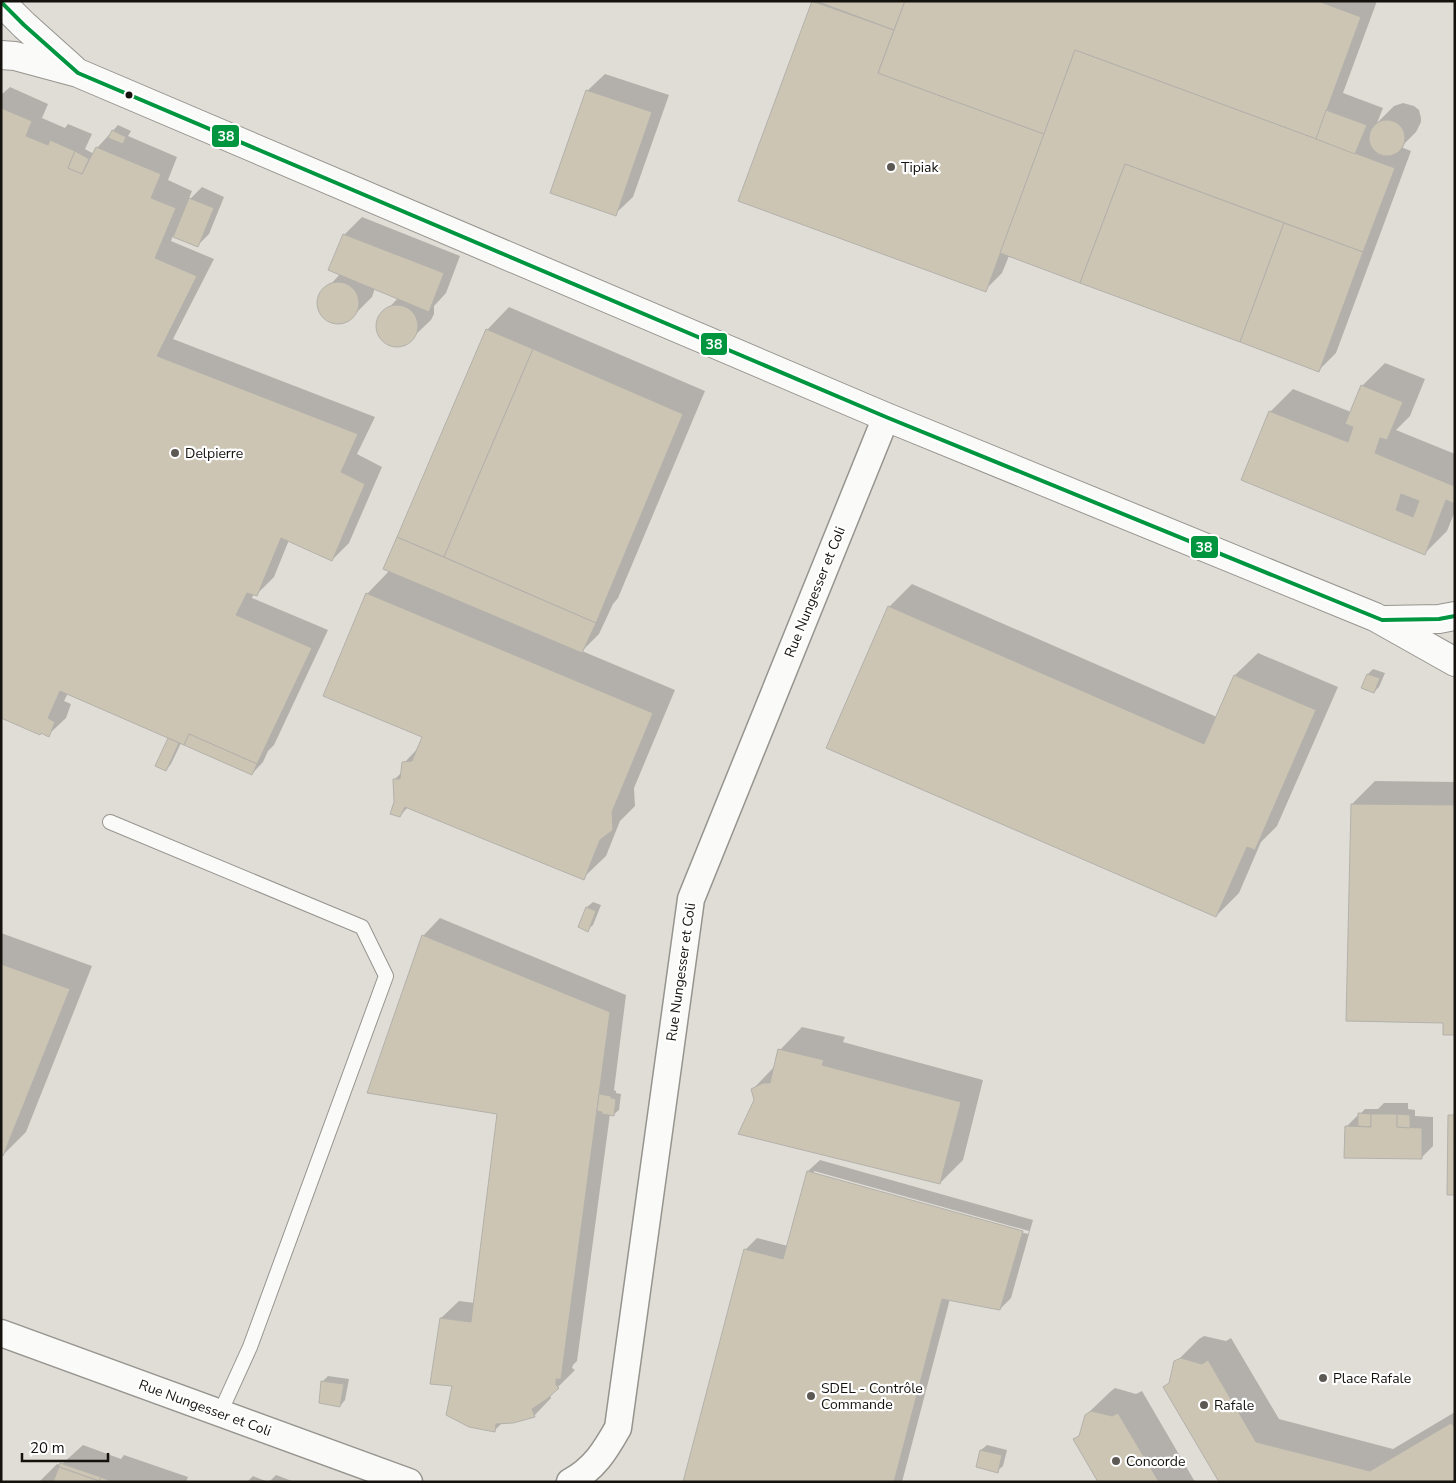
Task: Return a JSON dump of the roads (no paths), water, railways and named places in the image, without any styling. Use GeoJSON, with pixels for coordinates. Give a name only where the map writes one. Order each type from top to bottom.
{"type":"FeatureCollection","features":[{"type":"Feature","properties":{"kind":"street"},"geometry":{"type":"LineString","coordinates":[[1,2],[78,73]]}},
{"type":"Feature","properties":{"kind":"street"},"geometry":{"type":"LineString","coordinates":[[1,55],[15,56],[78,73],[886,417],[1382,620],[1455,662]]}},
{"type":"Feature","properties":{"kind":"street","name":"Rue Nungesser et Coli"},"geometry":{"type":"LineString","coordinates":[[570,1482],[580,1476],[603,1454],[618,1428],[691,899],[886,417]]}},
{"type":"Feature","properties":{"kind":"street"},"geometry":{"type":"LineString","coordinates":[[1382,620],[1439,619],[1455,616]]}},
{"type":"Feature","properties":{"kind":"street","name":"Rue Nungesser et Coli"},"geometry":{"type":"LineString","coordinates":[[1,1333],[409,1482]]}},
{"type":"Feature","properties":{"kind":"lane"},"geometry":{"type":"LineString","coordinates":[[110,822],[362,927],[386,976],[250,1347],[220,1413]]}},
{"type":"Feature","properties":{"kind":"place","name":"Tipiak"},"geometry":{"type":"Point","coordinates":[891,167]}},
{"type":"Feature","properties":{"kind":"place","name":"Delpierre"},"geometry":{"type":"Point","coordinates":[175,453]}},
{"type":"Feature","properties":{"kind":"place","name":"Place Rafale"},"geometry":{"type":"Point","coordinates":[1323,1378]}},
{"type":"Feature","properties":{"kind":"place","name":"SDEL - Contrôle Commande"},"geometry":{"type":"Point","coordinates":[811,1396]}},
{"type":"Feature","properties":{"kind":"place","name":"Rafale"},"geometry":{"type":"Point","coordinates":[1204,1405]}},
{"type":"Feature","properties":{"kind":"place","name":"Concorde"},"geometry":{"type":"Point","coordinates":[1116,1461]}}]}
